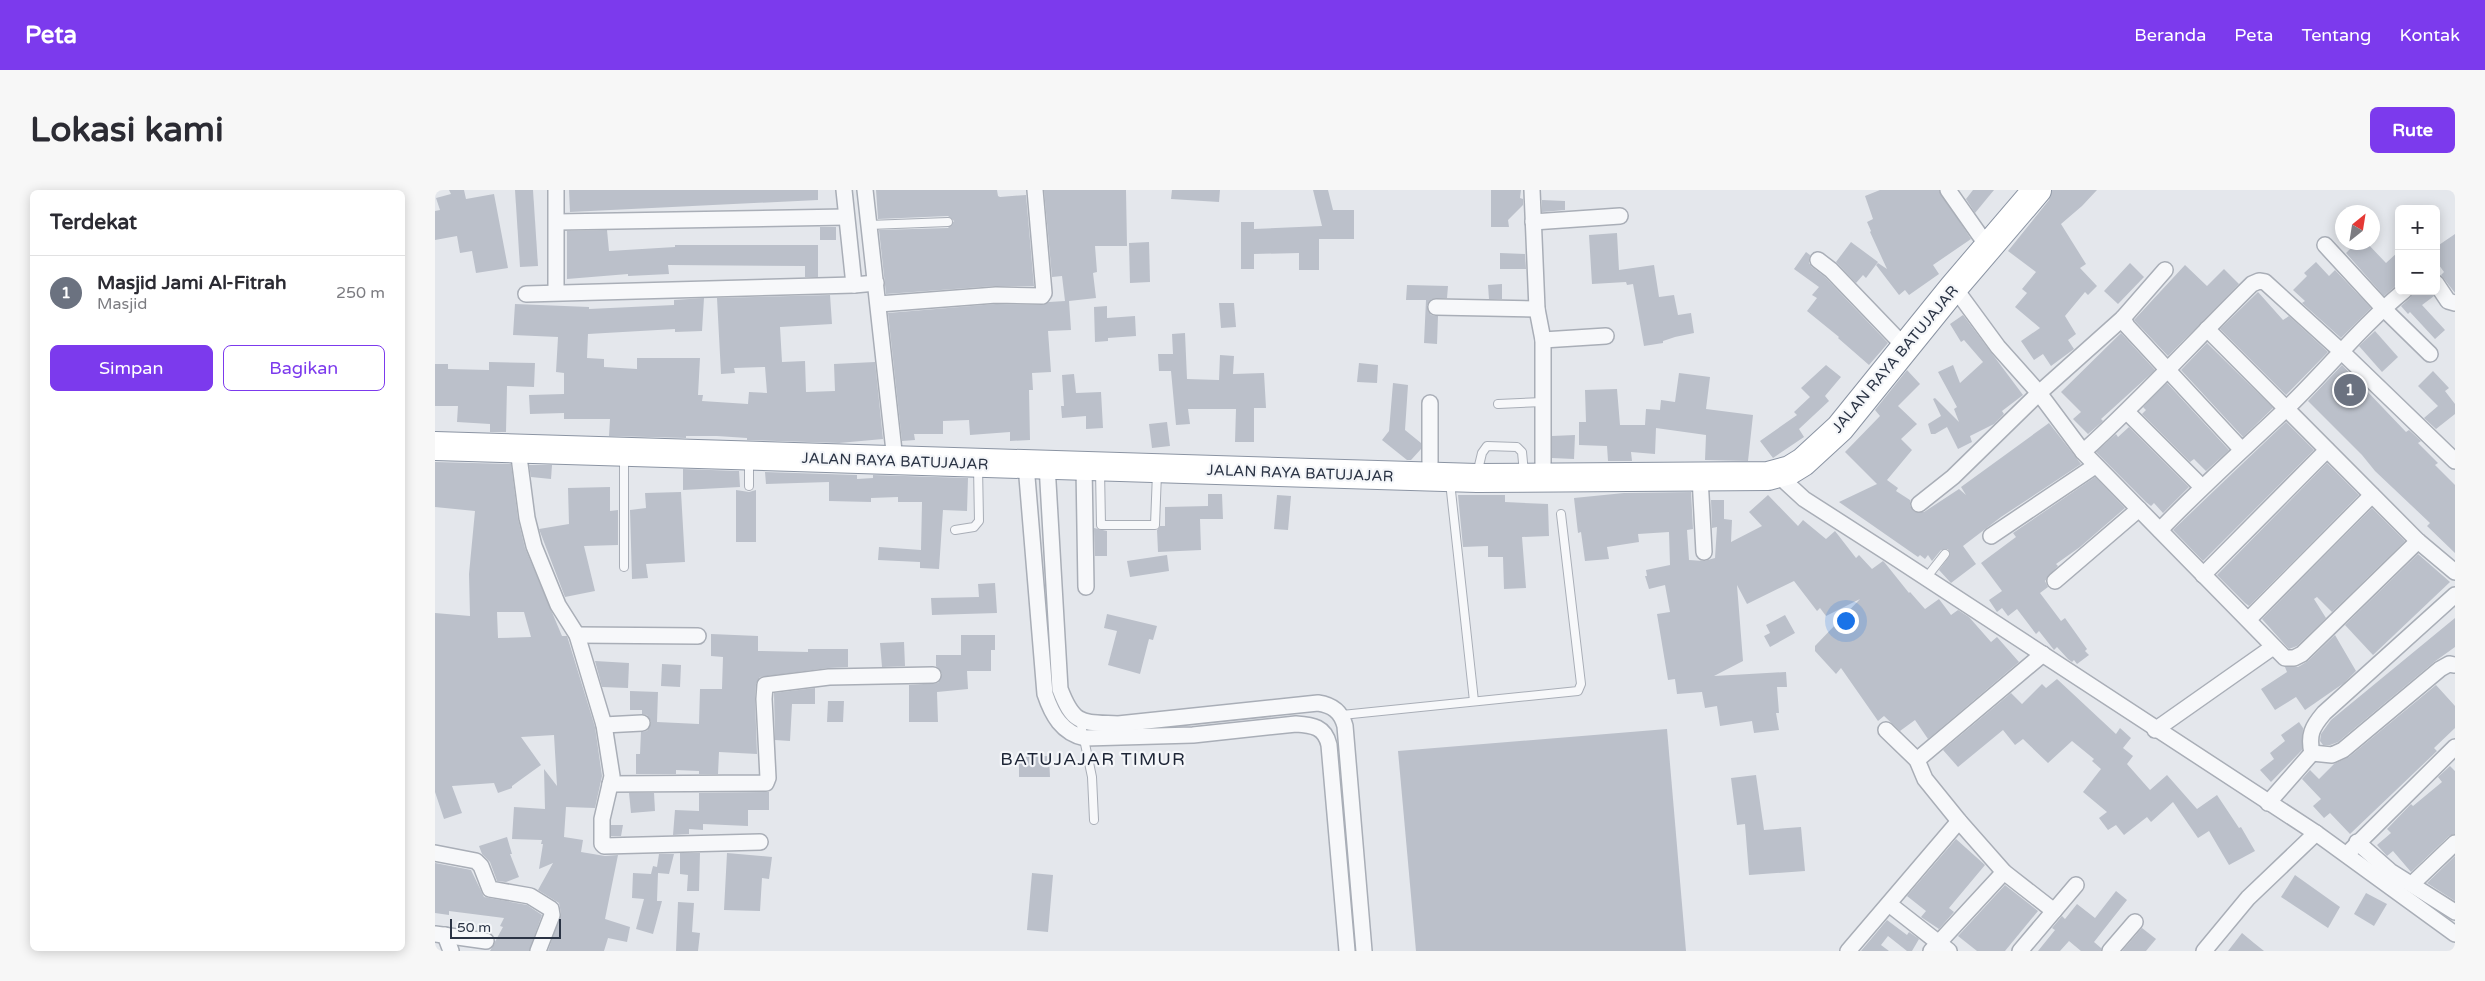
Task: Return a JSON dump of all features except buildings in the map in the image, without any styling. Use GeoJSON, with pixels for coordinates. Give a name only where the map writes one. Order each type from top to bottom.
{"type":"FeatureCollection","features":[{"type":"Feature","properties":{"kind":"highway","name":"JALAN RAYA BATUJAJAR"},"geometry":{"type":"LineString","coordinates":[[435,446],[1440,478],[1773,476],[1803,462],[1840,428],[1988,246],[2037,190]]}},
{"type":"Feature","properties":{"kind":"street"},"geometry":{"type":"LineString","coordinates":[[556,190],[556,292]]}},
{"type":"Feature","properties":{"kind":"street"},"geometry":{"type":"LineString","coordinates":[[844,190],[854,285]]}},
{"type":"Feature","properties":{"kind":"street"},"geometry":{"type":"LineString","coordinates":[[865,190],[895,460]]}},
{"type":"Feature","properties":{"kind":"street"},"geometry":{"type":"LineString","coordinates":[[879,304],[988,295],[1041,297],[1044,293],[1043,266],[1035,190]]}},
{"type":"Feature","properties":{"kind":"street"},"geometry":{"type":"LineString","coordinates":[[1532,190],[1537,309],[1543,340],[1543,402],[1534,478]]}},
{"type":"Feature","properties":{"kind":"street"},"geometry":{"type":"LineString","coordinates":[[1948,190],[1988,246]]}},
{"type":"Feature","properties":{"kind":"street"},"geometry":{"type":"LineString","coordinates":[[1533,222],[1620,216]]}},
{"type":"Feature","properties":{"kind":"street"},"geometry":{"type":"LineString","coordinates":[[557,222],[847,217]]}},
{"type":"Feature","properties":{"kind":"street"},"geometry":{"type":"LineString","coordinates":[[2325,245],[2383,308],[2430,354]]}},
{"type":"Feature","properties":{"kind":"street"},"geometry":{"type":"LineString","coordinates":[[1818,260],[1831,270],[1905,347]]}},
{"type":"Feature","properties":{"kind":"street"},"geometry":{"type":"LineString","coordinates":[[1919,504],[1953,477],[2039,393],[2123,318],[2165,270]]}},
{"type":"Feature","properties":{"kind":"street"},"geometry":{"type":"LineString","coordinates":[[2083,452],[2168,372],[2252,284],[2259,281],[2265,282],[2343,352],[2455,461]]}},
{"type":"Feature","properties":{"kind":"street"},"geometry":{"type":"LineString","coordinates":[[526,294],[876,283]]}},
{"type":"Feature","properties":{"kind":"street"},"geometry":{"type":"LineString","coordinates":[[1954,288],[2095,466],[2249,619],[2285,658],[2294,658],[2302,654],[2418,541]]}},
{"type":"Feature","properties":{"kind":"street"},"geometry":{"type":"LineString","coordinates":[[2440,289],[2448,301],[2455,303]]}},
{"type":"Feature","properties":{"kind":"street"},"geometry":{"type":"LineString","coordinates":[[2160,530],[2201,487],[2286,409],[2343,352],[2383,308],[2400,295]]}},
{"type":"Feature","properties":{"kind":"street"},"geometry":{"type":"LineString","coordinates":[[1436,307],[1537,309]]}},
{"type":"Feature","properties":{"kind":"street"},"geometry":{"type":"LineString","coordinates":[[2123,318],[2127,326],[2168,372],[2241,449]]}},
{"type":"Feature","properties":{"kind":"street"},"geometry":{"type":"LineString","coordinates":[[2207,329],[2372,496],[2418,541],[2455,572]]}},
{"type":"Feature","properties":{"kind":"street"},"geometry":{"type":"LineString","coordinates":[[1543,340],[1605,336]]}},
{"type":"Feature","properties":{"kind":"street"},"geometry":{"type":"LineString","coordinates":[[1430,403],[1440,478]]}},
{"type":"Feature","properties":{"kind":"street"},"geometry":{"type":"LineString","coordinates":[[2127,412],[2201,487]]}},
{"type":"Feature","properties":{"kind":"street"},"geometry":{"type":"LineString","coordinates":[[518,449],[527,518],[534,546],[558,605],[577,635],[604,726],[611,776],[602,819],[601,840],[604,846],[760,842]]}},
{"type":"Feature","properties":{"kind":"street"},"geometry":{"type":"LineString","coordinates":[[2203,575],[2327,450]]}},
{"type":"Feature","properties":{"kind":"street"},"geometry":{"type":"LineString","coordinates":[[1036,465],[1060,690],[1068,710],[1080,720],[1088,723],[1118,724],[1317,703],[1326,704],[1342,715],[1346,735],[1365,951]]}},
{"type":"Feature","properties":{"kind":"street"},"geometry":{"type":"LineString","coordinates":[[1036,465],[1045,694],[1051,713],[1062,726],[1085,738],[1193,735],[1296,724],[1313,725],[1321,729],[1327,735],[1329,745],[1347,951]]}},
{"type":"Feature","properties":{"kind":"street"},"geometry":{"type":"LineString","coordinates":[[1991,536],[2095,466]]}},
{"type":"Feature","properties":{"kind":"street"},"geometry":{"type":"LineString","coordinates":[[1086,587],[1092,467]]}},
{"type":"Feature","properties":{"kind":"street"},"geometry":{"type":"LineString","coordinates":[[1773,476],[1804,499],[2268,803],[2316,833],[2352,848],[2455,912]]}},
{"type":"Feature","properties":{"kind":"street"},"geometry":{"type":"LineString","coordinates":[[1704,552],[1710,477]]}},
{"type":"Feature","properties":{"kind":"street"},"geometry":{"type":"LineString","coordinates":[[2249,619],[2372,496]]}},
{"type":"Feature","properties":{"kind":"street"},"geometry":{"type":"LineString","coordinates":[[2055,581],[2139,509]]}},
{"type":"Feature","properties":{"kind":"street"},"geometry":{"type":"LineString","coordinates":[[2312,753],[2309,737],[2313,725],[2455,595]]}},
{"type":"Feature","properties":{"kind":"street"},"geometry":{"type":"LineString","coordinates":[[577,635],[697,636]]}},
{"type":"Feature","properties":{"kind":"street"},"geometry":{"type":"LineString","coordinates":[[2155,730],[2273,647]]}},
{"type":"Feature","properties":{"kind":"street"},"geometry":{"type":"LineString","coordinates":[[1917,760],[2043,654]]}},
{"type":"Feature","properties":{"kind":"street"},"geometry":{"type":"LineString","coordinates":[[2312,753],[2332,754],[2343,750],[2440,669],[2449,664],[2455,665]]}},
{"type":"Feature","properties":{"kind":"street"},"geometry":{"type":"LineString","coordinates":[[610,784],[766,783],[768,778],[765,685],[829,676],[933,675]]}},
{"type":"Feature","properties":{"kind":"street"},"geometry":{"type":"LineString","coordinates":[[604,726],[642,724]]}},
{"type":"Feature","properties":{"kind":"street"},"geometry":{"type":"LineString","coordinates":[[1886,730],[1917,760],[1925,779],[2004,872],[2054,911]]}},
{"type":"Feature","properties":{"kind":"street"},"geometry":{"type":"LineString","coordinates":[[2352,848],[2455,747]]}},
{"type":"Feature","properties":{"kind":"street"},"geometry":{"type":"LineString","coordinates":[[2268,803],[2312,753]]}},
{"type":"Feature","properties":{"kind":"street"},"geometry":{"type":"LineString","coordinates":[[1848,951],[1959,821]]}},
{"type":"Feature","properties":{"kind":"street"},"geometry":{"type":"LineString","coordinates":[[2204,951],[2248,898],[2316,833]]}},
{"type":"Feature","properties":{"kind":"street"},"geometry":{"type":"LineString","coordinates":[[2412,884],[2455,843]]}},
{"type":"Feature","properties":{"kind":"street"},"geometry":{"type":"LineString","coordinates":[[2352,848],[2455,934]]}},
{"type":"Feature","properties":{"kind":"street"},"geometry":{"type":"LineString","coordinates":[[435,852],[471,858],[481,866],[490,889],[498,892],[530,896],[551,909],[551,915],[538,951]]}},
{"type":"Feature","properties":{"kind":"street"},"geometry":{"type":"LineString","coordinates":[[1889,904],[1939,948],[2004,872]]}},
{"type":"Feature","properties":{"kind":"street"},"geometry":{"type":"LineString","coordinates":[[2020,951],[2076,885]]}},
{"type":"Feature","properties":{"kind":"street"},"geometry":{"type":"LineString","coordinates":[[2110,951],[2135,922]]}},
{"type":"Feature","properties":{"kind":"street"},"geometry":{"type":"LineString","coordinates":[[440,934],[486,940]]}},
{"type":"Feature","properties":{"kind":"street"},"geometry":{"type":"LineString","coordinates":[[440,934],[451,951]]}},
{"type":"Feature","properties":{"kind":"lane"},"geometry":{"type":"LineString","coordinates":[[869,225],[948,222]]}},
{"type":"Feature","properties":{"kind":"lane"},"geometry":{"type":"LineString","coordinates":[[1498,404],[1543,402]]}},
{"type":"Feature","properties":{"kind":"lane"},"geometry":{"type":"LineString","coordinates":[[624,453],[624,567]]}},
{"type":"Feature","properties":{"kind":"lane"},"geometry":{"type":"LineString","coordinates":[[749,457],[749,486]]}},
{"type":"Feature","properties":{"kind":"lane"},"geometry":{"type":"LineString","coordinates":[[955,530],[973,527],[979,521],[978,463]]}},
{"type":"Feature","properties":{"kind":"lane"},"geometry":{"type":"LineString","coordinates":[[1092,467],[1101,525],[1155,525],[1157,468]]}},
{"type":"Feature","properties":{"kind":"lane"},"geometry":{"type":"LineString","coordinates":[[1440,478],[1474,702]]}},
{"type":"Feature","properties":{"kind":"lane"},"geometry":{"type":"LineString","coordinates":[[1342,715],[1578,691],[1581,684],[1561,514]]}},
{"type":"Feature","properties":{"kind":"lane"},"geometry":{"type":"LineString","coordinates":[[1926,578],[1945,554]]}},
{"type":"Feature","properties":{"kind":"lane"},"geometry":{"type":"LineString","coordinates":[[1080,720],[1093,777],[1094,820]]}},
{"type":"Feature","properties":{"kind":"place","name":"Masjid Jami Al-Fitrah"},"geometry":{"type":"Point","coordinates":[2350,390]}},
{"type":"Feature","properties":{"kind":"district","name":"BATUJAJAR TIMUR"},"geometry":{"type":"Point","coordinates":[1093,759]}}]}
